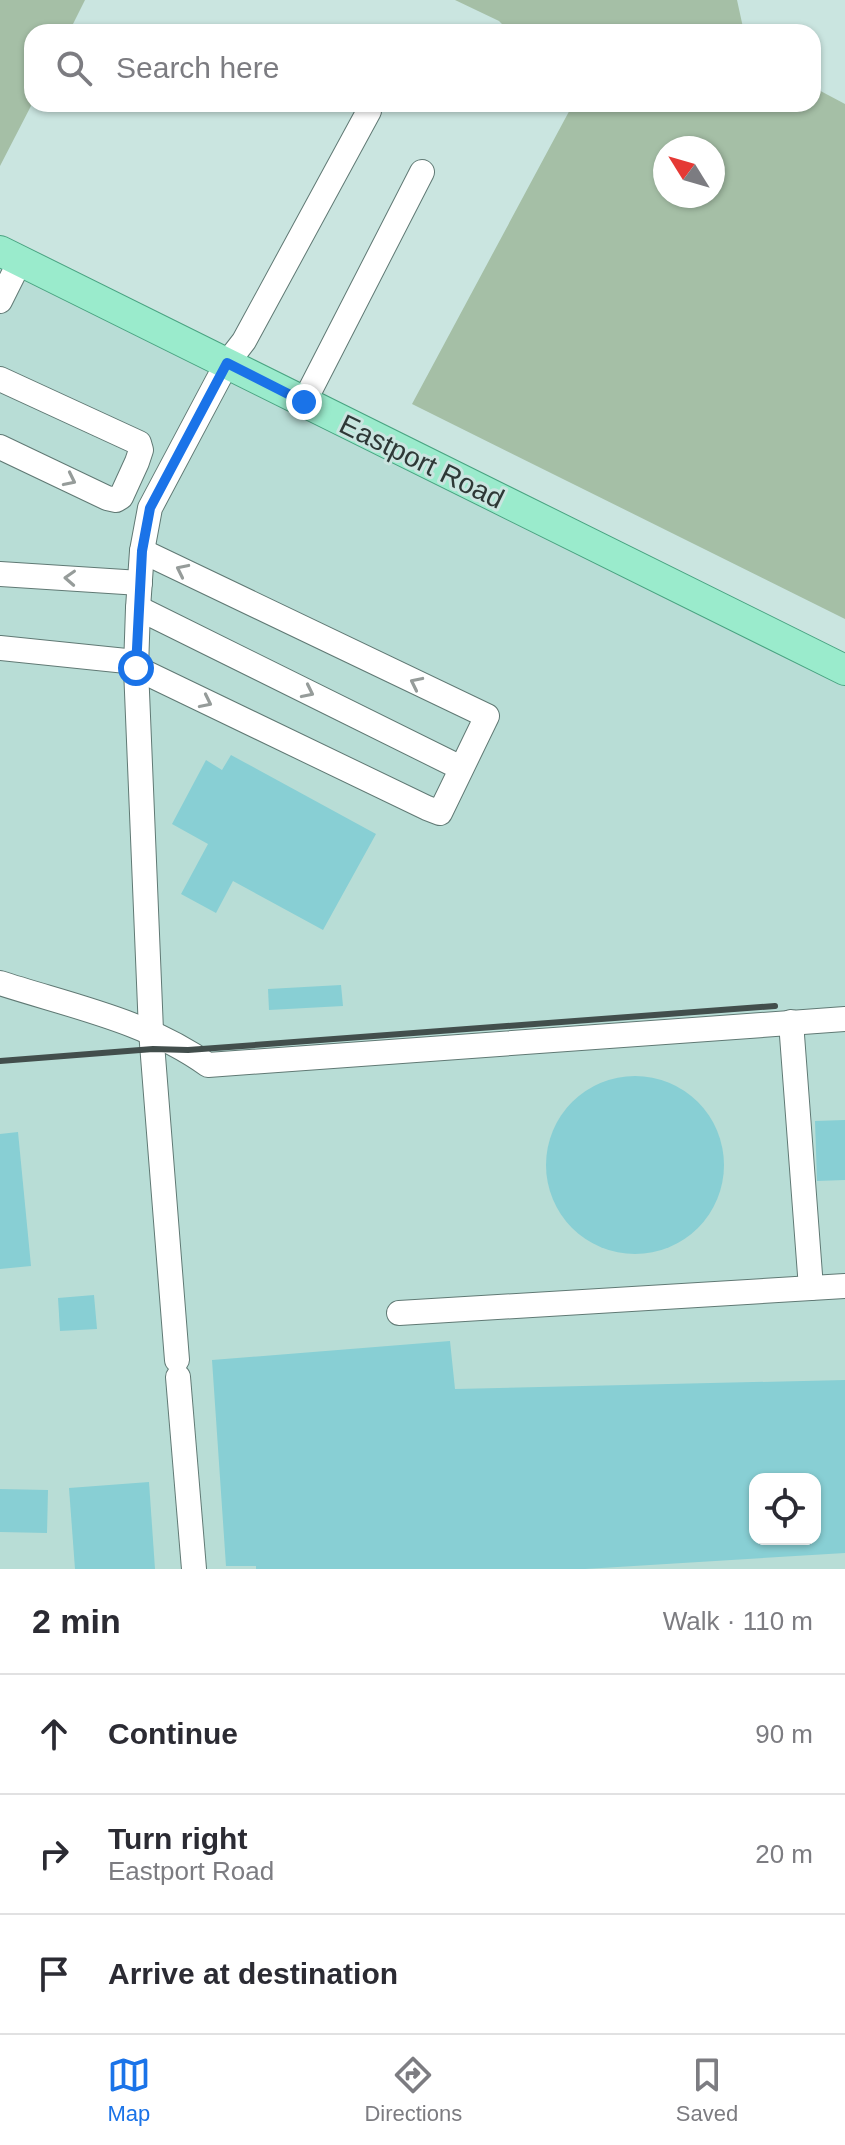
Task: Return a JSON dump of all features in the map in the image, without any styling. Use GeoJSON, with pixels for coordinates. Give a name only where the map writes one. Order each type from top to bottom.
{"type":"FeatureCollection","features":[{"type":"Feature","properties":{"kind":"main road","name":"Eastport Road"},"geometry":{"type":"LineString","coordinates":[[10,256],[845,670]]}},
{"type":"Feature","properties":{"kind":"lane"},"geometry":{"type":"LineString","coordinates":[[194,1569],[151,1031],[136,665],[142,551],[150,508],[227,363],[244,341],[368,112]]}},
{"type":"Feature","properties":{"kind":"lane"},"geometry":{"type":"LineString","coordinates":[[304,402],[422,172]]}},
{"type":"Feature","properties":{"kind":"lane"},"geometry":{"type":"LineString","coordinates":[[0,301],[10,256]]}},
{"type":"Feature","properties":{"kind":"lane"},"geometry":{"type":"LineString","coordinates":[[0,379],[139,443],[141,450],[125,490],[116,500],[0,447]]}},
{"type":"Feature","properties":{"kind":"lane"},"geometry":{"type":"LineString","coordinates":[[0,648],[136,665],[440,813],[487,716],[142,551]]}},
{"type":"Feature","properties":{"kind":"lane"},"geometry":{"type":"LineString","coordinates":[[0,574],[140,583]]}},
{"type":"Feature","properties":{"kind":"lane"},"geometry":{"type":"LineString","coordinates":[[138,608],[461,768]]}},
{"type":"Feature","properties":{"kind":"lane"},"geometry":{"type":"LineString","coordinates":[[0,983],[151,1031],[188,1050],[208,1065],[845,1019]]}},
{"type":"Feature","properties":{"kind":"lane"},"geometry":{"type":"LineString","coordinates":[[791,1022],[811,1288]]}},
{"type":"Feature","properties":{"kind":"lane"},"geometry":{"type":"LineString","coordinates":[[399,1313],[845,1286]]}},
{"type":"Feature","properties":{"kind":"shaded area"},"geometry":{"type":"Polygon","coordinates":[[[0,0],[85,0],[73,24],[24,24],[24,112],[28,112],[0,166],[0,0]]]}},
{"type":"Feature","properties":{"kind":"shaded area"},"geometry":{"type":"Polygon","coordinates":[[[455,0],[737,0],[742,24],[502,24],[455,0]]]}},
{"type":"Feature","properties":{"kind":"shaded area"},"geometry":{"type":"Polygon","coordinates":[[[821,91],[845,104],[845,619],[412,404],[569,112],[821,112],[821,91]]]}},
{"type":"Feature","properties":{"kind":"shaded area"},"geometry":{"type":"Polygon","coordinates":[[[0,266],[845,685],[845,1569],[0,1569],[0,266]]]}},
{"type":"Feature","properties":{"kind":"building"},"geometry":{"type":"Polygon","coordinates":[[[231,755],[376,834],[323,930],[233,881],[216,913],[181,894],[208,844],[172,824],[206,760],[222,770],[231,755]]]}},
{"type":"Feature","properties":{"kind":"building"},"geometry":{"type":"Polygon","coordinates":[[[341,985],[343,1006],[269,1010],[268,989],[341,985]]]}},
{"type":"Feature","properties":{"kind":"building"},"geometry":{"type":"Polygon","coordinates":[[[635,1076],[652,1077],[669,1083],[698,1102],[717,1131],[723,1148],[723,1182],[717,1199],[698,1228],[669,1247],[652,1253],[635,1254],[618,1253],[601,1247],[572,1228],[553,1199],[547,1182],[546,1165],[547,1148],[553,1131],[572,1102],[601,1083],[618,1077],[635,1076]]]}},
{"type":"Feature","properties":{"kind":"building"},"geometry":{"type":"Polygon","coordinates":[[[845,1120],[845,1180],[817,1181],[815,1121],[845,1120]]]}},
{"type":"Feature","properties":{"kind":"building"},"geometry":{"type":"Polygon","coordinates":[[[18,1132],[31,1266],[0,1269],[0,1134],[18,1132]]]}},
{"type":"Feature","properties":{"kind":"building"},"geometry":{"type":"Polygon","coordinates":[[[94,1295],[97,1329],[60,1331],[58,1298],[94,1295]]]}},
{"type":"Feature","properties":{"kind":"building"},"geometry":{"type":"Polygon","coordinates":[[[450,1341],[455,1389],[845,1380],[845,1553],[585,1569],[256,1569],[256,1566],[226,1566],[212,1360],[450,1341]]]}},
{"type":"Feature","properties":{"kind":"building"},"geometry":{"type":"Polygon","coordinates":[[[149,1482],[155,1569],[75,1569],[69,1488],[149,1482]]]}},
{"type":"Feature","properties":{"kind":"building"},"geometry":{"type":"Polygon","coordinates":[[[0,1489],[48,1490],[47,1533],[0,1532],[0,1489]]]}},
{"type":"Feature","properties":{"kind":"railway"},"geometry":{"type":"LineString","coordinates":[[0,1061],[775,1006]]}},
{"type":"Feature","properties":{"kind":"route"},"geometry":{"type":"LineString","coordinates":[[136,668],[142,551],[150,508],[227,363],[304,402]]}}]}
